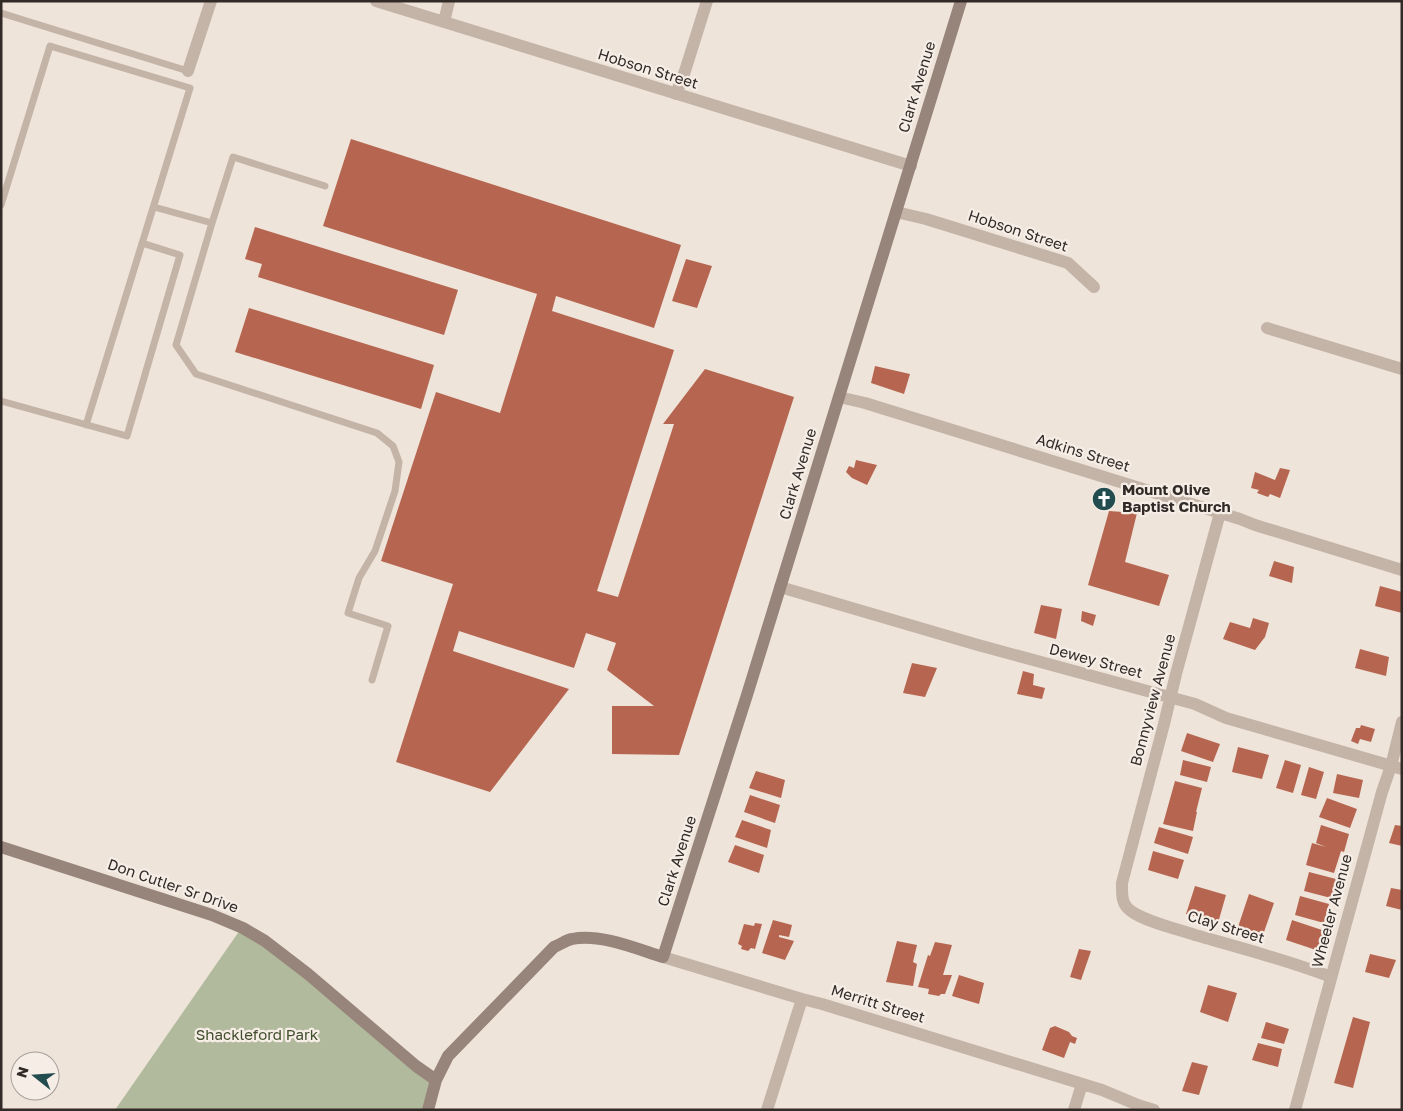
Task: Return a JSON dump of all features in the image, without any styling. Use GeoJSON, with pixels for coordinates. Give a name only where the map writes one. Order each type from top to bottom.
{"type":"FeatureCollection","features":[{"type":"Feature","properties":{"kind":"street"},"geometry":{"type":"LineString","coordinates":[[188,71],[211,1]]}},
{"type":"Feature","properties":{"kind":"street","name":"Hobson Street"},"geometry":{"type":"LineString","coordinates":[[376,1],[911,166]]}},
{"type":"Feature","properties":{"kind":"street"},"geometry":{"type":"LineString","coordinates":[[444,22],[449,1]]}},
{"type":"Feature","properties":{"kind":"street"},"geometry":{"type":"LineString","coordinates":[[676,94],[707,1]]}},
{"type":"Feature","properties":{"kind":"street","name":"Clark Avenue"},"geometry":{"type":"LineString","coordinates":[[663,956],[780,587],[961,1]]}},
{"type":"Feature","properties":{"kind":"street","name":"Hobson Street"},"geometry":{"type":"LineString","coordinates":[[896,212],[1068,263],[1094,287]]}},
{"type":"Feature","properties":{"kind":"street"},"geometry":{"type":"LineString","coordinates":[[1267,328],[1402,369]]}},
{"type":"Feature","properties":{"kind":"street","name":"Adkins Street"},"geometry":{"type":"LineString","coordinates":[[839,397],[865,403],[1402,570]]}},
{"type":"Feature","properties":{"kind":"street","name":"Bonnyview Avenue"},"geometry":{"type":"LineString","coordinates":[[1122,895],[1122,884],[1220,513]]}},
{"type":"Feature","properties":{"kind":"street","name":"Dewey Street"},"geometry":{"type":"LineString","coordinates":[[780,587],[978,645],[1195,704],[1234,720],[1396,768]]}},
{"type":"Feature","properties":{"kind":"street","name":"Wheeler Avenue"},"geometry":{"type":"LineString","coordinates":[[1295,1110],[1382,792],[1396,768],[1402,722]]}},
{"type":"Feature","properties":{"kind":"street","name":"Don Cutler Sr Drive"},"geometry":{"type":"LineString","coordinates":[[1,847],[194,909],[243,928],[308,974],[416,1066],[436,1080]]}},
{"type":"Feature","properties":{"kind":"street","name":"Clay Street"},"geometry":{"type":"LineString","coordinates":[[1122,895],[1122,900],[1129,910],[1143,917],[1331,977]]}},
{"type":"Feature","properties":{"kind":"street","name":"Merritt Street"},"geometry":{"type":"LineString","coordinates":[[436,1080],[454,1048],[470,1035],[554,948],[570,939],[590,938],[610,941],[663,956],[822,1004],[1082,1084],[1154,1110]]}},
{"type":"Feature","properties":{"kind":"street"},"geometry":{"type":"LineString","coordinates":[[767,1110],[802,999]]}},
{"type":"Feature","properties":{"kind":"street"},"geometry":{"type":"LineString","coordinates":[[428,1110],[436,1080]]}},
{"type":"Feature","properties":{"kind":"street"},"geometry":{"type":"LineString","coordinates":[[1074,1110],[1082,1084]]}},
{"type":"Feature","properties":{"kind":"lane"},"geometry":{"type":"LineString","coordinates":[[1,14],[188,71]]}},
{"type":"Feature","properties":{"kind":"lane"},"geometry":{"type":"LineString","coordinates":[[1,205],[50,46],[190,88],[86,425]]}},
{"type":"Feature","properties":{"kind":"lane"},"geometry":{"type":"LineString","coordinates":[[325,186],[233,157],[176,345],[196,374],[377,433],[393,446],[399,462],[394,491],[376,551],[359,578],[348,613],[388,626],[372,680]]}},
{"type":"Feature","properties":{"kind":"lane"},"geometry":{"type":"LineString","coordinates":[[154,207],[212,223]]}},
{"type":"Feature","properties":{"kind":"lane"},"geometry":{"type":"LineString","coordinates":[[1,401],[127,436],[180,255],[142,243]]}},
{"type":"Feature","properties":{"kind":"green space","name":"Shackleford Park"},"geometry":{"type":"Polygon","coordinates":[[[240,930],[263,944],[433,1080],[424,1110],[115,1110],[240,930]]]}},
{"type":"Feature","properties":{"kind":"building"},"geometry":{"type":"Polygon","coordinates":[[[351,139],[681,245],[654,328],[556,296],[552,311],[674,350],[597,591],[618,597],[674,424],[663,424],[705,369],[794,397],[679,755],[612,754],[612,706],[654,706],[607,670],[616,643],[586,633],[574,668],[459,631],[453,651],[569,689],[490,792],[396,762],[453,584],[381,561],[436,392],[500,413],[537,294],[323,226],[351,139]]]}},
{"type":"Feature","properties":{"kind":"building"},"geometry":{"type":"Polygon","coordinates":[[[255,227],[458,290],[444,335],[258,277],[262,264],[245,259],[255,227]]]}},
{"type":"Feature","properties":{"kind":"building"},"geometry":{"type":"Polygon","coordinates":[[[686,259],[712,266],[697,308],[672,301],[686,259]]]}},
{"type":"Feature","properties":{"kind":"building"},"geometry":{"type":"Polygon","coordinates":[[[249,308],[434,365],[421,409],[235,352],[249,308]]]}},
{"type":"Feature","properties":{"kind":"building"},"geometry":{"type":"Polygon","coordinates":[[[875,366],[910,374],[904,394],[871,383],[875,366]]]}},
{"type":"Feature","properties":{"kind":"building"},"geometry":{"type":"Polygon","coordinates":[[[856,460],[877,465],[867,485],[852,478],[846,472],[849,466],[854,468],[856,460]]]}},
{"type":"Feature","properties":{"kind":"building"},"geometry":{"type":"Polygon","coordinates":[[[1280,468],[1290,470],[1280,498],[1270,494],[1268,497],[1257,493],[1259,490],[1251,488],[1255,472],[1275,480],[1280,468]]]}},
{"type":"Feature","properties":{"kind":"building"},"geometry":{"type":"Polygon","coordinates":[[[1109,511],[1137,513],[1125,562],[1169,575],[1159,606],[1088,585],[1109,511]]]}},
{"type":"Feature","properties":{"kind":"building"},"geometry":{"type":"Polygon","coordinates":[[[1274,561],[1294,567],[1292,583],[1269,576],[1274,561]]]}},
{"type":"Feature","properties":{"kind":"building"},"geometry":{"type":"Polygon","coordinates":[[[1380,586],[1402,592],[1402,613],[1375,606],[1380,586]]]}},
{"type":"Feature","properties":{"kind":"building"},"geometry":{"type":"Polygon","coordinates":[[[1041,605],[1062,609],[1056,639],[1034,633],[1041,605]]]}},
{"type":"Feature","properties":{"kind":"building"},"geometry":{"type":"Polygon","coordinates":[[[1082,611],[1096,615],[1093,626],[1081,621],[1082,611]]]}},
{"type":"Feature","properties":{"kind":"building"},"geometry":{"type":"Polygon","coordinates":[[[1253,618],[1269,623],[1265,637],[1255,650],[1223,639],[1230,622],[1250,628],[1253,618]]]}},
{"type":"Feature","properties":{"kind":"building"},"geometry":{"type":"Polygon","coordinates":[[[1360,649],[1389,657],[1386,676],[1355,668],[1360,649]]]}},
{"type":"Feature","properties":{"kind":"building"},"geometry":{"type":"Polygon","coordinates":[[[912,663],[937,668],[925,697],[903,693],[912,663]]]}},
{"type":"Feature","properties":{"kind":"building"},"geometry":{"type":"Polygon","coordinates":[[[1023,671],[1034,674],[1033,685],[1045,688],[1042,699],[1017,694],[1023,671]]]}},
{"type":"Feature","properties":{"kind":"building"},"geometry":{"type":"Polygon","coordinates":[[[1361,725],[1375,729],[1371,742],[1360,739],[1358,744],[1351,741],[1356,728],[1360,728],[1361,725]]]}},
{"type":"Feature","properties":{"kind":"building"},"geometry":{"type":"Polygon","coordinates":[[[1187,733],[1220,744],[1213,762],[1181,751],[1187,733]]]}},
{"type":"Feature","properties":{"kind":"building"},"geometry":{"type":"Polygon","coordinates":[[[1238,747],[1269,755],[1262,779],[1232,772],[1238,747]]]}},
{"type":"Feature","properties":{"kind":"building"},"geometry":{"type":"Polygon","coordinates":[[[1183,760],[1211,767],[1207,782],[1180,775],[1183,760]]]}},
{"type":"Feature","properties":{"kind":"building"},"geometry":{"type":"Polygon","coordinates":[[[1285,760],[1301,765],[1293,793],[1276,788],[1285,760]]]}},
{"type":"Feature","properties":{"kind":"building"},"geometry":{"type":"Polygon","coordinates":[[[1309,767],[1324,772],[1316,799],[1301,795],[1309,767]]]}},
{"type":"Feature","properties":{"kind":"building"},"geometry":{"type":"Polygon","coordinates":[[[756,771],[785,780],[781,798],[749,788],[756,771]]]}},
{"type":"Feature","properties":{"kind":"building"},"geometry":{"type":"Polygon","coordinates":[[[1337,774],[1363,780],[1359,798],[1333,793],[1337,774]]]}},
{"type":"Feature","properties":{"kind":"building"},"geometry":{"type":"Polygon","coordinates":[[[1175,781],[1202,788],[1193,831],[1163,824],[1175,781]]]}},
{"type":"Feature","properties":{"kind":"building"},"geometry":{"type":"Polygon","coordinates":[[[750,795],[780,805],[775,823],[744,812],[750,795]]]}},
{"type":"Feature","properties":{"kind":"building"},"geometry":{"type":"Polygon","coordinates":[[[1327,798],[1357,809],[1350,828],[1319,817],[1327,798]]]}},
{"type":"Feature","properties":{"kind":"building"},"geometry":{"type":"Polygon","coordinates":[[[742,820],[771,830],[767,848],[735,837],[742,820]]]}},
{"type":"Feature","properties":{"kind":"building"},"geometry":{"type":"Polygon","coordinates":[[[1321,825],[1349,834],[1344,852],[1341,851],[1334,873],[1306,865],[1312,843],[1326,847],[1316,843],[1321,825]]]}},
{"type":"Feature","properties":{"kind":"building"},"geometry":{"type":"Polygon","coordinates":[[[1395,825],[1402,826],[1402,846],[1389,843],[1395,825]]]}},
{"type":"Feature","properties":{"kind":"building"},"geometry":{"type":"Polygon","coordinates":[[[1159,827],[1193,837],[1188,854],[1154,843],[1159,827]]]}},
{"type":"Feature","properties":{"kind":"building"},"geometry":{"type":"Polygon","coordinates":[[[735,845],[764,855],[759,873],[728,862],[735,845]]]}},
{"type":"Feature","properties":{"kind":"building"},"geometry":{"type":"Polygon","coordinates":[[[1153,851],[1184,860],[1178,879],[1148,870],[1153,851]]]}},
{"type":"Feature","properties":{"kind":"building"},"geometry":{"type":"Polygon","coordinates":[[[1309,872],[1336,879],[1331,898],[1304,891],[1309,872]]]}},
{"type":"Feature","properties":{"kind":"building"},"geometry":{"type":"Polygon","coordinates":[[[1195,886],[1226,895],[1218,923],[1186,914],[1195,886]]]}},
{"type":"Feature","properties":{"kind":"building"},"geometry":{"type":"Polygon","coordinates":[[[1391,888],[1402,890],[1402,910],[1386,906],[1391,888]]]}},
{"type":"Feature","properties":{"kind":"building"},"geometry":{"type":"Polygon","coordinates":[[[1249,894],[1274,903],[1263,935],[1238,927],[1249,894]]]}},
{"type":"Feature","properties":{"kind":"building"},"geometry":{"type":"Polygon","coordinates":[[[1300,896],[1329,904],[1324,923],[1295,915],[1300,896]]]}},
{"type":"Feature","properties":{"kind":"building"},"geometry":{"type":"Polygon","coordinates":[[[773,920],[792,925],[789,937],[779,935],[779,937],[794,941],[785,960],[762,953],[773,920]]]}},
{"type":"Feature","properties":{"kind":"building"},"geometry":{"type":"Polygon","coordinates":[[[1292,920],[1325,931],[1319,951],[1286,940],[1292,920]]]}},
{"type":"Feature","properties":{"kind":"building"},"geometry":{"type":"Polygon","coordinates":[[[755,923],[762,924],[755,949],[751,948],[748,951],[741,949],[742,946],[738,944],[744,924],[754,926],[755,923]]]}},
{"type":"Feature","properties":{"kind":"building"},"geometry":{"type":"Polygon","coordinates":[[[897,941],[917,945],[913,962],[917,964],[913,986],[886,982],[897,941]]]}},
{"type":"Feature","properties":{"kind":"building"},"geometry":{"type":"Polygon","coordinates":[[[935,942],[952,945],[943,975],[952,975],[945,994],[939,996],[928,994],[929,989],[918,987],[928,955],[930,956],[935,942]]]}},
{"type":"Feature","properties":{"kind":"building"},"geometry":{"type":"Polygon","coordinates":[[[1079,949],[1091,951],[1081,980],[1070,977],[1079,949]]]}},
{"type":"Feature","properties":{"kind":"building"},"geometry":{"type":"Polygon","coordinates":[[[1370,954],[1396,960],[1389,978],[1365,972],[1370,954]]]}},
{"type":"Feature","properties":{"kind":"building"},"geometry":{"type":"Polygon","coordinates":[[[959,975],[984,983],[979,1004],[952,996],[959,975]]]}},
{"type":"Feature","properties":{"kind":"building"},"geometry":{"type":"Polygon","coordinates":[[[1208,985],[1237,993],[1228,1022],[1200,1012],[1208,985]]]}},
{"type":"Feature","properties":{"kind":"building"},"geometry":{"type":"Polygon","coordinates":[[[1353,1017],[1370,1022],[1353,1088],[1334,1083],[1353,1017]]]}},
{"type":"Feature","properties":{"kind":"building"},"geometry":{"type":"Polygon","coordinates":[[[1266,1022],[1289,1029],[1284,1044],[1261,1038],[1266,1022]]]}},
{"type":"Feature","properties":{"kind":"building"},"geometry":{"type":"Polygon","coordinates":[[[1055,1026],[1077,1038],[1075,1044],[1070,1042],[1064,1058],[1042,1050],[1050,1028],[1055,1026]]]}},
{"type":"Feature","properties":{"kind":"building"},"geometry":{"type":"Polygon","coordinates":[[[1258,1043],[1282,1049],[1278,1067],[1252,1060],[1258,1043]]]}},
{"type":"Feature","properties":{"kind":"building"},"geometry":{"type":"Polygon","coordinates":[[[1192,1062],[1208,1066],[1199,1095],[1182,1091],[1192,1062]]]}},
{"type":"Feature","properties":{"kind":"place","name":"Mount Olive Baptist Church"},"geometry":{"type":"Point","coordinates":[1104,499]}}]}
